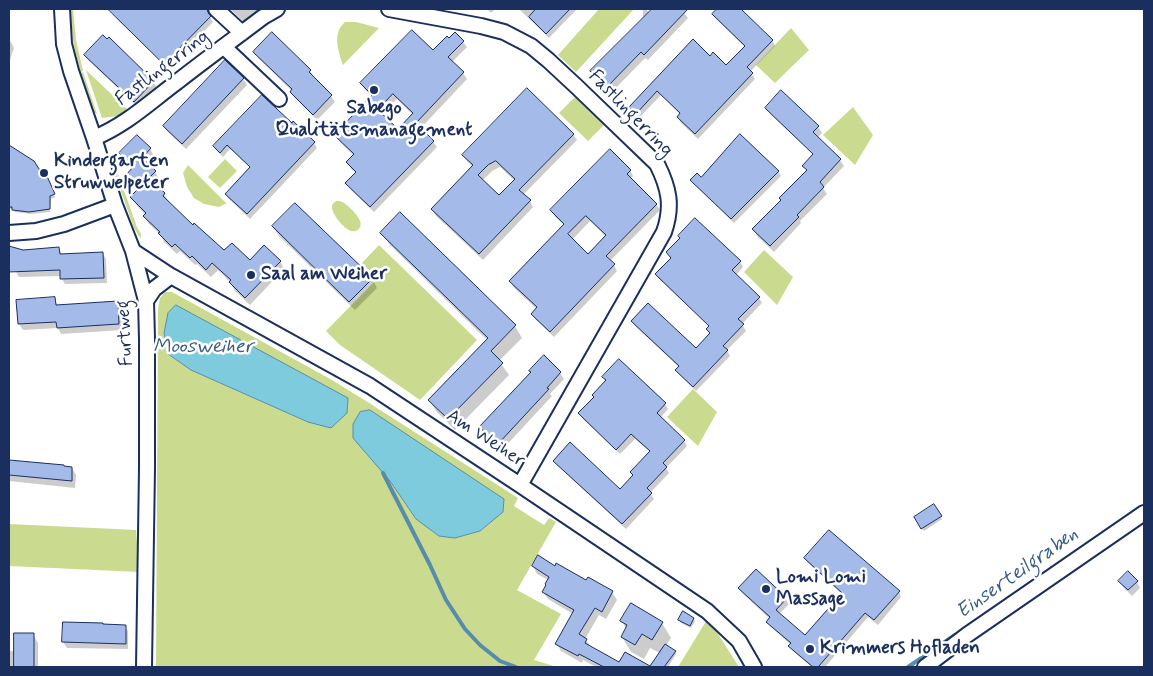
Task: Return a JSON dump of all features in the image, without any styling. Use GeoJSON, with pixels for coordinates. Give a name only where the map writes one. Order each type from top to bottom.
{"type":"FeatureCollection","features":[{"type":"Feature","properties":{"kind":"street","name":"Furtweg"},"geometry":{"type":"LineString","coordinates":[[62,9],[64,44],[71,71],[115,205],[133,251],[146,301],[147,472],[144,667]]}},
{"type":"Feature","properties":{"kind":"street"},"geometry":{"type":"LineString","coordinates":[[216,9],[242,33]]}},
{"type":"Feature","properties":{"kind":"street","name":"Fastlingerring"},"geometry":{"type":"LineString","coordinates":[[94,138],[138,113],[263,17],[277,9]]}},
{"type":"Feature","properties":{"kind":"street","name":"Fastlingerring"},"geometry":{"type":"LineString","coordinates":[[389,9],[482,26],[504,32],[531,46],[572,82],[657,164],[665,180],[669,197],[669,218],[664,232],[520,485]]}},
{"type":"Feature","properties":{"kind":"street"},"geometry":{"type":"LineString","coordinates":[[224,47],[279,99]]}},
{"type":"Feature","properties":{"kind":"street"},"geometry":{"type":"LineString","coordinates":[[9,233],[36,231],[64,224],[115,205]]}},
{"type":"Feature","properties":{"kind":"street","name":"Am Weiher"},"geometry":{"type":"LineString","coordinates":[[133,251],[171,276],[370,386],[520,485],[707,612],[739,641],[754,667]]}},
{"type":"Feature","properties":{"kind":"street"},"geometry":{"type":"LineString","coordinates":[[146,301],[154,289],[171,276]]}},
{"type":"Feature","properties":{"kind":"street"},"geometry":{"type":"LineString","coordinates":[[924,667],[967,634],[1144,513]]}},
{"type":"Feature","properties":{"kind":"green space"},"geometry":{"type":"Polygon","coordinates":[[[70,9],[73,9],[76,40],[83,71],[80,72],[73,41],[70,9]]]}},
{"type":"Feature","properties":{"kind":"green space"},"geometry":{"type":"Polygon","coordinates":[[[599,9],[634,9],[576,72],[558,55],[599,9]]]}},
{"type":"Feature","properties":{"kind":"green space"},"geometry":{"type":"Polygon","coordinates":[[[345,22],[356,22],[379,28],[343,65],[337,36],[338,31],[345,22]]]}},
{"type":"Feature","properties":{"kind":"green space"},"geometry":{"type":"Polygon","coordinates":[[[791,28],[809,50],[775,83],[756,65],[791,28]]]}},
{"type":"Feature","properties":{"kind":"green space"},"geometry":{"type":"Polygon","coordinates":[[[86,70],[127,109],[118,116],[102,118],[86,70]]]}},
{"type":"Feature","properties":{"kind":"green space"},"geometry":{"type":"Polygon","coordinates":[[[83,72],[97,114],[93,111],[81,73],[83,72]]]}},
{"type":"Feature","properties":{"kind":"green space"},"geometry":{"type":"Polygon","coordinates":[[[575,97],[604,125],[588,141],[559,113],[575,97]]]}},
{"type":"Feature","properties":{"kind":"green space"},"geometry":{"type":"Polygon","coordinates":[[[853,107],[873,135],[855,165],[823,135],[853,107]]]}},
{"type":"Feature","properties":{"kind":"green space"},"geometry":{"type":"Polygon","coordinates":[[[111,154],[141,234],[141,239],[134,228],[108,155],[111,154]]]}},
{"type":"Feature","properties":{"kind":"green space"},"geometry":{"type":"Polygon","coordinates":[[[225,159],[237,171],[220,188],[208,177],[225,159]]]}},
{"type":"Feature","properties":{"kind":"green space"},"geometry":{"type":"Polygon","coordinates":[[[188,165],[227,203],[219,207],[204,204],[194,198],[187,187],[183,173],[188,165]]]}},
{"type":"Feature","properties":{"kind":"green space"},"geometry":{"type":"Polygon","coordinates":[[[336,201],[341,201],[347,205],[358,217],[361,224],[356,231],[347,229],[338,220],[332,207],[332,204],[336,201]]]}},
{"type":"Feature","properties":{"kind":"green space"},"geometry":{"type":"Polygon","coordinates":[[[379,245],[477,340],[420,400],[340,345],[326,331],[377,279],[362,263],[379,245]]]}},
{"type":"Feature","properties":{"kind":"green space"},"geometry":{"type":"Polygon","coordinates":[[[764,250],[793,277],[777,305],[744,272],[764,250]]]}},
{"type":"Feature","properties":{"kind":"green space"},"geometry":{"type":"Polygon","coordinates":[[[165,292],[172,292],[332,380],[518,498],[514,506],[544,525],[549,518],[556,522],[517,590],[561,614],[534,660],[557,667],[156,667],[158,308],[160,298],[165,292]],[[168,354],[191,370],[308,422],[168,354]],[[390,481],[416,519],[455,538],[480,531],[503,512],[390,481]]]}},
{"type":"Feature","properties":{"kind":"green space"},"geometry":{"type":"Polygon","coordinates":[[[693,389],[717,412],[698,446],[667,417],[693,389]]]}},
{"type":"Feature","properties":{"kind":"green space"},"geometry":{"type":"Polygon","coordinates":[[[9,524],[136,530],[139,572],[9,566],[9,524]]]}},
{"type":"Feature","properties":{"kind":"green space"},"geometry":{"type":"Polygon","coordinates":[[[708,618],[739,667],[678,667],[708,618]]]}},
{"type":"Feature","properties":{"kind":"water","name":"Moosweiher"},"geometry":{"type":"Polygon","coordinates":[[[176,305],[348,398],[347,413],[331,428],[308,422],[191,370],[168,354],[164,333],[168,313],[176,305]]]}},
{"type":"Feature","properties":{"kind":"water"},"geometry":{"type":"Polygon","coordinates":[[[370,410],[504,499],[503,512],[480,531],[455,538],[439,536],[416,519],[390,481],[353,438],[353,424],[360,412],[370,410]]]}},
{"type":"Feature","properties":{"kind":"building"},"geometry":{"type":"Polygon","coordinates":[[[108,9],[207,9],[211,16],[164,64],[108,9]]]}},
{"type":"Feature","properties":{"kind":"building"},"geometry":{"type":"Polygon","coordinates":[[[536,9],[570,9],[546,34],[529,17],[536,9]]]}},
{"type":"Feature","properties":{"kind":"building"},"geometry":{"type":"Polygon","coordinates":[[[652,9],[688,9],[644,55],[641,52],[607,87],[590,71],[652,9]]]}},
{"type":"Feature","properties":{"kind":"building"},"geometry":{"type":"Polygon","coordinates":[[[717,9],[741,9],[773,40],[747,67],[753,73],[695,134],[677,117],[680,113],[657,91],[636,114],[629,107],[693,39],[710,56],[713,52],[726,65],[745,46],[712,14],[717,9]]]}},
{"type":"Feature","properties":{"kind":"building"},"geometry":{"type":"Polygon","coordinates":[[[412,30],[433,50],[447,36],[449,38],[455,32],[464,41],[448,57],[464,72],[416,123],[434,141],[370,207],[345,183],[356,172],[346,162],[354,154],[334,135],[372,95],[360,83],[412,30]],[[393,94],[378,110],[398,129],[413,113],[393,94]]]}},
{"type":"Feature","properties":{"kind":"building"},"geometry":{"type":"Polygon","coordinates":[[[272,32],[311,70],[309,72],[332,95],[313,115],[290,92],[292,89],[253,52],[272,32]]]}},
{"type":"Feature","properties":{"kind":"building"},"geometry":{"type":"Polygon","coordinates":[[[103,35],[107,39],[109,37],[154,81],[134,102],[84,55],[103,35]]]}},
{"type":"Feature","properties":{"kind":"building"},"geometry":{"type":"Polygon","coordinates":[[[225,60],[244,78],[182,144],[163,126],[225,60]]]}},
{"type":"Feature","properties":{"kind":"building"},"geometry":{"type":"Polygon","coordinates":[[[527,88],[574,134],[519,190],[531,200],[479,254],[431,209],[473,165],[462,155],[527,88]],[[496,161],[488,165],[478,175],[499,195],[515,179],[496,161]]]}},
{"type":"Feature","properties":{"kind":"building"},"geometry":{"type":"Polygon","coordinates":[[[781,90],[819,126],[813,132],[841,159],[820,182],[824,187],[797,215],[799,217],[770,246],[752,229],[807,170],[802,166],[813,154],[765,108],[781,90]]]}},
{"type":"Feature","properties":{"kind":"building"},"geometry":{"type":"Polygon","coordinates":[[[262,95],[315,142],[247,214],[225,194],[250,167],[227,145],[220,153],[213,146],[262,95]]]}},
{"type":"Feature","properties":{"kind":"building"},"geometry":{"type":"Polygon","coordinates":[[[740,134],[779,171],[731,219],[690,180],[697,173],[701,177],[740,134]]]}},
{"type":"Feature","properties":{"kind":"building"},"geometry":{"type":"Polygon","coordinates":[[[137,135],[151,148],[142,158],[156,171],[149,178],[165,193],[163,196],[193,225],[194,223],[224,250],[232,243],[250,260],[264,245],[281,261],[245,298],[229,282],[231,280],[212,263],[206,270],[192,256],[190,258],[175,244],[172,247],[143,216],[146,213],[130,197],[139,188],[126,175],[133,167],[119,153],[137,135]]]}},
{"type":"Feature","properties":{"kind":"building"},"geometry":{"type":"Polygon","coordinates":[[[9,145],[34,161],[43,175],[47,176],[55,194],[50,196],[50,209],[29,212],[12,210],[12,207],[9,207],[9,145]]]}},
{"type":"Feature","properties":{"kind":"building"},"geometry":{"type":"Polygon","coordinates":[[[610,149],[631,170],[627,174],[657,204],[606,256],[615,264],[550,332],[531,314],[537,307],[509,281],[564,224],[550,210],[610,149]],[[586,216],[568,234],[588,254],[606,235],[586,216]]]}},
{"type":"Feature","properties":{"kind":"building"},"geometry":{"type":"Polygon","coordinates":[[[295,203],[373,278],[349,302],[272,226],[295,203]]]}},
{"type":"Feature","properties":{"kind":"building"},"geometry":{"type":"Polygon","coordinates":[[[400,212],[516,325],[491,351],[503,363],[448,419],[428,400],[488,338],[380,233],[400,212]]]}},
{"type":"Feature","properties":{"kind":"building"},"geometry":{"type":"Polygon","coordinates":[[[695,218],[741,261],[732,270],[760,297],[738,319],[744,324],[723,346],[728,350],[693,387],[675,370],[679,366],[631,321],[648,303],[696,348],[710,333],[706,329],[709,326],[655,274],[671,258],[666,252],[680,238],[678,236],[695,218]]]}},
{"type":"Feature","properties":{"kind":"building"},"geometry":{"type":"Polygon","coordinates":[[[9,246],[23,250],[59,247],[60,254],[103,252],[104,278],[60,279],[60,270],[9,272],[9,246]]]}},
{"type":"Feature","properties":{"kind":"building"},"geometry":{"type":"Polygon","coordinates":[[[55,297],[56,305],[118,301],[119,324],[57,328],[56,322],[18,324],[16,300],[55,297]]]}},
{"type":"Feature","properties":{"kind":"building"},"geometry":{"type":"Polygon","coordinates":[[[544,355],[561,372],[547,388],[549,389],[498,444],[479,427],[531,372],[529,371],[544,355]]]}},
{"type":"Feature","properties":{"kind":"building"},"geometry":{"type":"Polygon","coordinates":[[[619,359],[666,403],[657,413],[685,440],[663,463],[667,467],[647,488],[652,493],[622,524],[553,461],[570,442],[620,489],[633,475],[630,472],[650,451],[631,434],[616,450],[578,413],[594,397],[592,395],[606,380],[602,377],[619,359]]]}},
{"type":"Feature","properties":{"kind":"building"},"geometry":{"type":"Polygon","coordinates":[[[9,460],[72,467],[72,481],[9,475],[9,460]]]}},
{"type":"Feature","properties":{"kind":"building"},"geometry":{"type":"Polygon","coordinates":[[[934,504],[942,516],[921,529],[914,517],[934,504]]]}},
{"type":"Feature","properties":{"kind":"building"},"geometry":{"type":"Polygon","coordinates":[[[829,530],[900,591],[874,620],[865,613],[818,667],[813,667],[788,646],[791,643],[766,622],[770,617],[738,588],[756,569],[787,598],[776,610],[805,635],[842,593],[804,558],[829,530]]]}},
{"type":"Feature","properties":{"kind":"building"},"geometry":{"type":"Polygon","coordinates":[[[538,555],[555,566],[556,563],[586,580],[588,577],[613,591],[602,612],[595,608],[579,634],[587,639],[585,643],[619,662],[625,652],[650,666],[665,644],[676,651],[664,667],[604,667],[555,644],[574,610],[542,592],[549,577],[532,566],[538,555]]]}},
{"type":"Feature","properties":{"kind":"building"},"geometry":{"type":"Polygon","coordinates":[[[1128,571],[1138,581],[1128,590],[1118,581],[1128,571]]]}},
{"type":"Feature","properties":{"kind":"building"},"geometry":{"type":"Polygon","coordinates":[[[631,603],[663,622],[652,640],[642,634],[635,645],[621,637],[627,625],[620,621],[631,603]]]}},
{"type":"Feature","properties":{"kind":"building"},"geometry":{"type":"Polygon","coordinates":[[[683,611],[694,618],[690,626],[678,620],[683,611]]]}},
{"type":"Feature","properties":{"kind":"building"},"geometry":{"type":"Polygon","coordinates":[[[63,622],[126,625],[126,644],[62,642],[63,622]]]}},
{"type":"Feature","properties":{"kind":"building"},"geometry":{"type":"Polygon","coordinates":[[[14,633],[34,633],[34,667],[14,667],[14,633]]]}},
{"type":"Feature","properties":{"kind":"waterway"},"geometry":{"type":"LineString","coordinates":[[383,473],[446,600],[465,629],[480,645],[500,661],[516,667]]}},
{"type":"Feature","properties":{"kind":"waterway","name":"Einserteilgraben"},"geometry":{"type":"LineString","coordinates":[[908,667],[955,635]]}},
{"type":"Feature","properties":{"kind":"place","name":"Sabego Qualitätsmanagement"},"geometry":{"type":"Point","coordinates":[374,90]}},
{"type":"Feature","properties":{"kind":"place","name":"Kindergarten Struwwelpeter"},"geometry":{"type":"Point","coordinates":[44,173]}},
{"type":"Feature","properties":{"kind":"place","name":"Saal am Weiher"},"geometry":{"type":"Point","coordinates":[251,275]}},
{"type":"Feature","properties":{"kind":"place","name":"Lomi Lomi Massage"},"geometry":{"type":"Point","coordinates":[766,589]}},
{"type":"Feature","properties":{"kind":"place","name":"Krimmers Hofladen"},"geometry":{"type":"Point","coordinates":[810,649]}}]}
